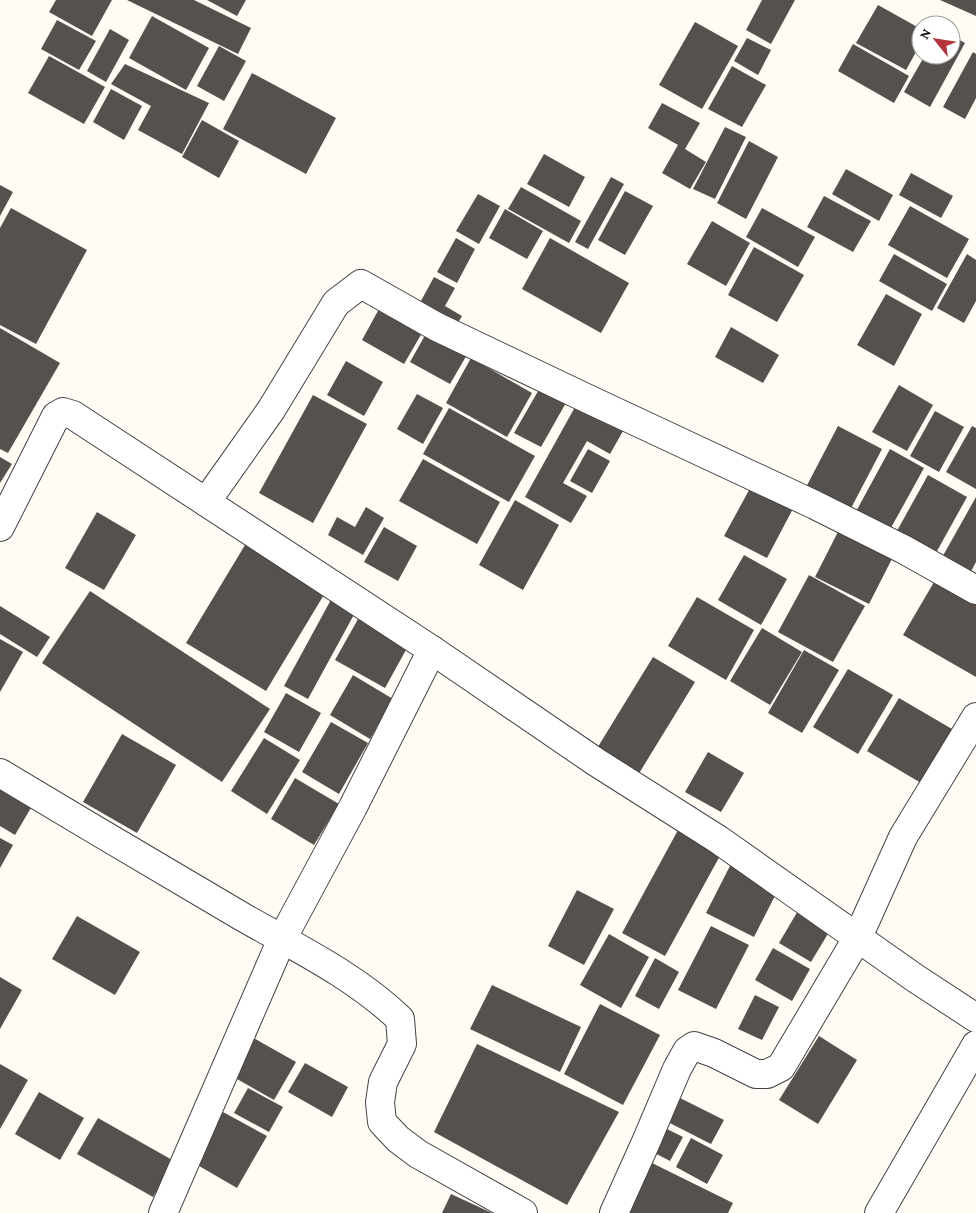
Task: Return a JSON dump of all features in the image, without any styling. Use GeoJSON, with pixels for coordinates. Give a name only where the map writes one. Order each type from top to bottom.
{"type":"FeatureCollection","features":[{"type":"Feature","properties":{"kind":"street"},"geometry":{"type":"LineString","coordinates":[[206,502],[271,410],[336,303],[361,284],[437,327],[815,505],[903,549],[976,590]]}},
{"type":"Feature","properties":{"kind":"street"},"geometry":{"type":"LineString","coordinates":[[0,527],[56,416],[63,412],[73,415],[432,650],[596,762],[719,840],[915,978],[976,1018]]}},
{"type":"Feature","properties":{"kind":"street"},"geometry":{"type":"LineString","coordinates":[[163,1213],[282,939],[353,807],[432,650]]}},
{"type":"Feature","properties":{"kind":"street"},"geometry":{"type":"LineString","coordinates":[[614,1213],[677,1069],[687,1051],[694,1046],[714,1053],[756,1074],[767,1074],[781,1068],[858,937],[903,837],[976,716]]}},
{"type":"Feature","properties":{"kind":"street"},"geometry":{"type":"LineString","coordinates":[[0,773],[110,840],[339,972],[384,1004],[400,1018],[402,1044],[383,1082],[380,1102],[382,1122],[398,1139],[418,1154],[523,1213]]}},
{"type":"Feature","properties":{"kind":"street"},"geometry":{"type":"LineString","coordinates":[[879,1213],[976,1045]]}},
{"type":"Feature","properties":{"kind":"building"},"geometry":{"type":"Polygon","coordinates":[[[56,0],[112,0],[92,36],[49,12],[56,0]]]}},
{"type":"Feature","properties":{"kind":"building"},"geometry":{"type":"Polygon","coordinates":[[[127,0],[194,0],[251,28],[238,54],[127,0]]]}},
{"type":"Feature","properties":{"kind":"building"},"geometry":{"type":"Polygon","coordinates":[[[207,0],[246,0],[237,16],[207,0]]]}},
{"type":"Feature","properties":{"kind":"building"},"geometry":{"type":"Polygon","coordinates":[[[762,0],[795,0],[771,44],[746,30],[762,0]]]}},
{"type":"Feature","properties":{"kind":"building"},"geometry":{"type":"Polygon","coordinates":[[[940,0],[976,0],[976,16],[940,0]]]}},
{"type":"Feature","properties":{"kind":"building"},"geometry":{"type":"Polygon","coordinates":[[[878,5],[911,23],[911,61],[906,70],[856,43],[878,5]]]}},
{"type":"Feature","properties":{"kind":"building"},"geometry":{"type":"Polygon","coordinates":[[[152,16],[209,48],[186,90],[129,58],[152,16]]]}},
{"type":"Feature","properties":{"kind":"building"},"geometry":{"type":"Polygon","coordinates":[[[57,20],[96,41],[79,70],[41,49],[57,20]]]}},
{"type":"Feature","properties":{"kind":"building"},"geometry":{"type":"Polygon","coordinates":[[[695,22],[738,46],[702,109],[659,85],[695,22]]]}},
{"type":"Feature","properties":{"kind":"building"},"geometry":{"type":"Polygon","coordinates":[[[110,29],[129,40],[106,82],[87,71],[110,29]]]}},
{"type":"Feature","properties":{"kind":"building"},"geometry":{"type":"Polygon","coordinates":[[[747,38],[771,50],[758,75],[734,61],[747,38]]]}},
{"type":"Feature","properties":{"kind":"building"},"geometry":{"type":"Polygon","coordinates":[[[961,41],[965,43],[961,50],[961,41]]]}},
{"type":"Feature","properties":{"kind":"building"},"geometry":{"type":"Polygon","coordinates":[[[853,44],[909,76],[894,103],[838,71],[853,44]]]}},
{"type":"Feature","properties":{"kind":"building"},"geometry":{"type":"Polygon","coordinates":[[[219,46],[246,61],[224,101],[197,86],[219,46]]]}},
{"type":"Feature","properties":{"kind":"building"},"geometry":{"type":"Polygon","coordinates":[[[973,52],[976,54],[976,98],[965,119],[943,107],[973,52]]]}},
{"type":"Feature","properties":{"kind":"building"},"geometry":{"type":"Polygon","coordinates":[[[49,56],[105,87],[84,124],[28,93],[49,56]]]}},
{"type":"Feature","properties":{"kind":"building"},"geometry":{"type":"Polygon","coordinates":[[[125,64],[209,103],[182,154],[138,130],[151,106],[111,84],[125,64]]]}},
{"type":"Feature","properties":{"kind":"building"},"geometry":{"type":"Polygon","coordinates":[[[919,65],[953,65],[930,107],[904,92],[919,65]]]}},
{"type":"Feature","properties":{"kind":"building"},"geometry":{"type":"Polygon","coordinates":[[[732,66],[766,85],[742,127],[708,109],[732,66]]]}},
{"type":"Feature","properties":{"kind":"building"},"geometry":{"type":"Polygon","coordinates":[[[252,73],[336,118],[306,174],[223,129],[252,73]]]}},
{"type":"Feature","properties":{"kind":"building"},"geometry":{"type":"Polygon","coordinates":[[[111,89],[142,106],[124,140],[93,122],[111,89]]]}},
{"type":"Feature","properties":{"kind":"building"},"geometry":{"type":"Polygon","coordinates":[[[662,103],[700,123],[685,149],[706,162],[690,189],[662,173],[678,145],[648,128],[662,103]]]}},
{"type":"Feature","properties":{"kind":"building"},"geometry":{"type":"Polygon","coordinates":[[[202,120],[239,141],[219,178],[182,157],[202,120]]]}},
{"type":"Feature","properties":{"kind":"building"},"geometry":{"type":"Polygon","coordinates":[[[725,127],[746,137],[715,199],[693,189],[725,127]]]}},
{"type":"Feature","properties":{"kind":"building"},"geometry":{"type":"Polygon","coordinates":[[[749,141],[778,157],[746,219],[717,203],[749,141]]]}},
{"type":"Feature","properties":{"kind":"building"},"geometry":{"type":"Polygon","coordinates":[[[544,154],[585,177],[569,207],[527,184],[544,154]]]}},
{"type":"Feature","properties":{"kind":"building"},"geometry":{"type":"Polygon","coordinates":[[[846,169],[893,195],[879,221],[832,194],[846,169]]]}},
{"type":"Feature","properties":{"kind":"building"},"geometry":{"type":"Polygon","coordinates":[[[911,173],[953,196],[941,218],[899,195],[911,173]]]}},
{"type":"Feature","properties":{"kind":"building"},"geometry":{"type":"Polygon","coordinates":[[[611,177],[624,184],[588,249],[575,242],[611,177]]]}},
{"type":"Feature","properties":{"kind":"building"},"geometry":{"type":"Polygon","coordinates":[[[0,185],[13,192],[0,216],[0,185]]]}},
{"type":"Feature","properties":{"kind":"building"},"geometry":{"type":"Polygon","coordinates":[[[521,187],[581,221],[569,243],[508,209],[521,187]]]}},
{"type":"Feature","properties":{"kind":"building"},"geometry":{"type":"Polygon","coordinates":[[[625,191],[653,206],[625,255],[598,240],[625,191]]]}},
{"type":"Feature","properties":{"kind":"building"},"geometry":{"type":"Polygon","coordinates":[[[478,194],[500,206],[479,244],[456,231],[478,194]]]}},
{"type":"Feature","properties":{"kind":"building"},"geometry":{"type":"Polygon","coordinates":[[[824,196],[871,221],[853,252],[807,227],[824,196]]]}},
{"type":"Feature","properties":{"kind":"building"},"geometry":{"type":"Polygon","coordinates":[[[910,206],[969,239],[947,278],[888,245],[910,206]]]}},
{"type":"Feature","properties":{"kind":"building"},"geometry":{"type":"Polygon","coordinates":[[[11,208],[87,250],[36,344],[0,325],[0,228],[11,208]]]}},
{"type":"Feature","properties":{"kind":"building"},"geometry":{"type":"Polygon","coordinates":[[[762,208],[815,237],[798,267],[746,237],[762,208]]]}},
{"type":"Feature","properties":{"kind":"building"},"geometry":{"type":"Polygon","coordinates":[[[505,209],[543,231],[527,259],[489,238],[505,209]]]}},
{"type":"Feature","properties":{"kind":"building"},"geometry":{"type":"Polygon","coordinates":[[[712,221],[750,243],[726,286],[687,264],[712,221]]]}},
{"type":"Feature","properties":{"kind":"building"},"geometry":{"type":"Polygon","coordinates":[[[456,238],[475,249],[457,283],[437,272],[456,238]]]}},
{"type":"Feature","properties":{"kind":"building"},"geometry":{"type":"Polygon","coordinates":[[[550,238],[629,283],[601,333],[522,289],[550,238]]]}},
{"type":"Feature","properties":{"kind":"building"},"geometry":{"type":"Polygon","coordinates":[[[754,247],[804,275],[777,322],[728,295],[754,247]]]}},
{"type":"Feature","properties":{"kind":"building"},"geometry":{"type":"Polygon","coordinates":[[[894,254],[947,284],[932,311],[879,281],[894,254]]]}},
{"type":"Feature","properties":{"kind":"building"},"geometry":{"type":"Polygon","coordinates":[[[967,254],[976,260],[976,301],[964,323],[937,308],[967,254]]]}},
{"type":"Feature","properties":{"kind":"building"},"geometry":{"type":"Polygon","coordinates":[[[434,277],[455,288],[445,306],[462,316],[453,331],[416,310],[434,277]]]}},
{"type":"Feature","properties":{"kind":"building"},"geometry":{"type":"Polygon","coordinates":[[[886,294],[922,314],[894,366],[857,345],[886,294]]]}},
{"type":"Feature","properties":{"kind":"building"},"geometry":{"type":"Polygon","coordinates":[[[379,309],[422,333],[404,364],[362,340],[379,309]]]}},
{"type":"Feature","properties":{"kind":"building"},"geometry":{"type":"Polygon","coordinates":[[[731,327],[779,355],[763,383],[715,357],[731,327]]]}},
{"type":"Feature","properties":{"kind":"building"},"geometry":{"type":"Polygon","coordinates":[[[0,328],[60,363],[8,453],[0,449],[0,328]]]}},
{"type":"Feature","properties":{"kind":"building"},"geometry":{"type":"Polygon","coordinates":[[[428,330],[468,353],[450,384],[410,362],[428,330]]]}},
{"type":"Feature","properties":{"kind":"building"},"geometry":{"type":"Polygon","coordinates":[[[471,358],[532,393],[507,437],[446,403],[471,358]]]}},
{"type":"Feature","properties":{"kind":"building"},"geometry":{"type":"Polygon","coordinates":[[[346,361],[383,382],[364,416],[327,395],[346,361]]]}},
{"type":"Feature","properties":{"kind":"building"},"geometry":{"type":"Polygon","coordinates":[[[899,385],[933,405],[907,451],[872,432],[899,385]]]}},
{"type":"Feature","properties":{"kind":"building"},"geometry":{"type":"Polygon","coordinates":[[[541,386],[567,401],[541,447],[514,433],[541,386]]]}},
{"type":"Feature","properties":{"kind":"building"},"geometry":{"type":"Polygon","coordinates":[[[417,394],[443,408],[423,444],[397,429],[417,394]]]}},
{"type":"Feature","properties":{"kind":"building"},"geometry":{"type":"Polygon","coordinates":[[[313,395],[367,424],[313,523],[259,493],[313,395]]]}},
{"type":"Feature","properties":{"kind":"building"},"geometry":{"type":"Polygon","coordinates":[[[580,398],[627,424],[610,454],[587,441],[563,483],[587,496],[571,523],[525,497],[580,398]]]}},
{"type":"Feature","properties":{"kind":"building"},"geometry":{"type":"Polygon","coordinates":[[[449,408],[535,456],[509,502],[423,454],[449,408]]]}},
{"type":"Feature","properties":{"kind":"building"},"geometry":{"type":"Polygon","coordinates":[[[935,411],[964,427],[939,472],[910,456],[935,411]]]}},
{"type":"Feature","properties":{"kind":"building"},"geometry":{"type":"Polygon","coordinates":[[[838,426],[882,449],[848,514],[804,491],[838,426]]]}},
{"type":"Feature","properties":{"kind":"building"},"geometry":{"type":"Polygon","coordinates":[[[972,426],[976,428],[976,489],[946,472],[972,426]]]}},
{"type":"Feature","properties":{"kind":"building"},"geometry":{"type":"Polygon","coordinates":[[[588,449],[610,461],[592,493],[570,481],[588,449]]]}},
{"type":"Feature","properties":{"kind":"building"},"geometry":{"type":"Polygon","coordinates":[[[890,449],[924,468],[887,535],[853,517],[890,449]]]}},
{"type":"Feature","properties":{"kind":"building"},"geometry":{"type":"Polygon","coordinates":[[[0,457],[12,464],[0,483],[0,457]]]}},
{"type":"Feature","properties":{"kind":"building"},"geometry":{"type":"Polygon","coordinates":[[[423,459],[500,502],[477,544],[399,501],[423,459]]]}},
{"type":"Feature","properties":{"kind":"building"},"geometry":{"type":"Polygon","coordinates":[[[928,475],[967,497],[932,560],[893,538],[928,475]]]}},
{"type":"Feature","properties":{"kind":"building"},"geometry":{"type":"Polygon","coordinates":[[[754,481],[796,503],[767,558],[724,536],[754,481]]]}},
{"type":"Feature","properties":{"kind":"building"},"geometry":{"type":"Polygon","coordinates":[[[976,497],[976,562],[968,577],[940,561],[976,497]]]}},
{"type":"Feature","properties":{"kind":"building"},"geometry":{"type":"Polygon","coordinates":[[[515,500],[559,525],[523,590],[479,565],[515,500]]]}},
{"type":"Feature","properties":{"kind":"building"},"geometry":{"type":"Polygon","coordinates":[[[366,507],[384,518],[363,555],[328,535],[337,517],[355,527],[366,507]]]}},
{"type":"Feature","properties":{"kind":"building"},"geometry":{"type":"Polygon","coordinates":[[[97,512],[136,535],[104,590],[65,568],[97,512]]]}},
{"type":"Feature","properties":{"kind":"building"},"geometry":{"type":"Polygon","coordinates":[[[843,522],[897,549],[869,604],[815,577],[843,522]]]}},
{"type":"Feature","properties":{"kind":"building"},"geometry":{"type":"Polygon","coordinates":[[[384,527],[417,546],[398,581],[364,562],[384,527]]]}},
{"type":"Feature","properties":{"kind":"building"},"geometry":{"type":"Polygon","coordinates":[[[245,545],[325,593],[266,691],[186,643],[245,545]]]}},
{"type":"Feature","properties":{"kind":"building"},"geometry":{"type":"Polygon","coordinates":[[[744,555],[787,579],[761,625],[718,600],[744,555]]]}},
{"type":"Feature","properties":{"kind":"building"},"geometry":{"type":"Polygon","coordinates":[[[809,575],[865,606],[833,662],[778,632],[809,575]]]}},
{"type":"Feature","properties":{"kind":"building"},"geometry":{"type":"Polygon","coordinates":[[[937,577],[976,600],[976,677],[903,635],[937,577]]]}},
{"type":"Feature","properties":{"kind":"building"},"geometry":{"type":"Polygon","coordinates":[[[90,591],[270,709],[222,782],[42,663],[90,591]]]}},
{"type":"Feature","properties":{"kind":"building"},"geometry":{"type":"Polygon","coordinates":[[[333,596],[357,609],[308,699],[284,686],[333,596]]]}},
{"type":"Feature","properties":{"kind":"building"},"geometry":{"type":"Polygon","coordinates":[[[697,597],[754,630],[726,680],[668,646],[697,597]]]}},
{"type":"Feature","properties":{"kind":"building"},"geometry":{"type":"Polygon","coordinates":[[[0,606],[50,637],[37,657],[0,634],[0,606]]]}},
{"type":"Feature","properties":{"kind":"building"},"geometry":{"type":"Polygon","coordinates":[[[362,612],[412,639],[385,688],[335,660],[362,612]]]}},
{"type":"Feature","properties":{"kind":"building"},"geometry":{"type":"Polygon","coordinates":[[[762,628],[802,652],[770,705],[730,681],[762,628]]]}},
{"type":"Feature","properties":{"kind":"building"},"geometry":{"type":"Polygon","coordinates":[[[0,639],[23,652],[0,692],[0,639]]]}},
{"type":"Feature","properties":{"kind":"building"},"geometry":{"type":"Polygon","coordinates":[[[804,650],[839,670],[802,733],[768,713],[804,650]]]}},
{"type":"Feature","properties":{"kind":"building"},"geometry":{"type":"Polygon","coordinates":[[[653,657],[695,682],[638,775],[596,750],[653,657]]]}},
{"type":"Feature","properties":{"kind":"building"},"geometry":{"type":"Polygon","coordinates":[[[848,669],[893,695],[858,754],[813,727],[848,669]]]}},
{"type":"Feature","properties":{"kind":"building"},"geometry":{"type":"Polygon","coordinates":[[[353,675],[393,699],[370,739],[330,715],[353,675]]]}},
{"type":"Feature","properties":{"kind":"building"},"geometry":{"type":"Polygon","coordinates":[[[286,693],[321,713],[299,752],[264,732],[286,693]]]}},
{"type":"Feature","properties":{"kind":"building"},"geometry":{"type":"Polygon","coordinates":[[[899,698],[952,729],[921,783],[867,751],[899,698]]]}},
{"type":"Feature","properties":{"kind":"building"},"geometry":{"type":"Polygon","coordinates":[[[331,722],[368,743],[339,794],[302,772],[331,722]]]}},
{"type":"Feature","properties":{"kind":"building"},"geometry":{"type":"Polygon","coordinates":[[[122,734],[176,765],[137,833],[83,802],[122,734]]]}},
{"type":"Feature","properties":{"kind":"building"},"geometry":{"type":"Polygon","coordinates":[[[264,738],[300,760],[267,814],[231,791],[264,738]]]}},
{"type":"Feature","properties":{"kind":"building"},"geometry":{"type":"Polygon","coordinates":[[[708,752],[744,773],[721,812],[685,792],[708,752]]]}},
{"type":"Feature","properties":{"kind":"building"},"geometry":{"type":"Polygon","coordinates":[[[295,778],[339,804],[314,845],[271,819],[295,778]]]}},
{"type":"Feature","properties":{"kind":"building"},"geometry":{"type":"Polygon","coordinates":[[[0,781],[35,801],[15,835],[0,826],[0,781]]]}},
{"type":"Feature","properties":{"kind":"building"},"geometry":{"type":"Polygon","coordinates":[[[678,830],[721,854],[665,956],[622,933],[678,830]]]}},
{"type":"Feature","properties":{"kind":"building"},"geometry":{"type":"Polygon","coordinates":[[[0,838],[13,845],[0,868],[0,838]]]}},
{"type":"Feature","properties":{"kind":"building"},"geometry":{"type":"Polygon","coordinates":[[[733,860],[781,884],[754,937],[706,913],[733,860]]]}},
{"type":"Feature","properties":{"kind":"building"},"geometry":{"type":"Polygon","coordinates":[[[577,890],[614,909],[584,965],[548,946],[577,890]]]}},
{"type":"Feature","properties":{"kind":"building"},"geometry":{"type":"Polygon","coordinates":[[[799,909],[832,927],[811,962],[779,943],[799,909]]]}},
{"type":"Feature","properties":{"kind":"building"},"geometry":{"type":"Polygon","coordinates":[[[77,916],[140,952],[115,995],[52,959],[77,916]]]}},
{"type":"Feature","properties":{"kind":"building"},"geometry":{"type":"Polygon","coordinates":[[[711,926],[749,945],[716,1009],[678,990],[711,926]]]}},
{"type":"Feature","properties":{"kind":"building"},"geometry":{"type":"Polygon","coordinates":[[[609,934],[649,957],[621,1008],[580,985],[609,934]]]}},
{"type":"Feature","properties":{"kind":"building"},"geometry":{"type":"Polygon","coordinates":[[[773,948],[810,969],[792,1001],[755,980],[773,948]]]}},
{"type":"Feature","properties":{"kind":"building"},"geometry":{"type":"Polygon","coordinates":[[[655,958],[679,972],[659,1009],[635,996],[655,958]]]}},
{"type":"Feature","properties":{"kind":"building"},"geometry":{"type":"Polygon","coordinates":[[[0,977],[22,990],[0,1029],[0,977]]]}},
{"type":"Feature","properties":{"kind":"building"},"geometry":{"type":"Polygon","coordinates":[[[492,985],[581,1027],[560,1072],[470,1029],[492,985]]]}},
{"type":"Feature","properties":{"kind":"building"},"geometry":{"type":"Polygon","coordinates":[[[755,995],[779,1007],[762,1040],[738,1029],[755,995]]]}},
{"type":"Feature","properties":{"kind":"building"},"geometry":{"type":"Polygon","coordinates":[[[600,1004],[660,1035],[623,1105],[564,1074],[600,1004]]]}},
{"type":"Feature","properties":{"kind":"building"},"geometry":{"type":"Polygon","coordinates":[[[819,1036],[857,1060],[818,1124],[779,1100],[819,1036]]]}},
{"type":"Feature","properties":{"kind":"building"},"geometry":{"type":"Polygon","coordinates":[[[252,1037],[296,1062],[274,1100],[230,1075],[252,1037]]]}},
{"type":"Feature","properties":{"kind":"building"},"geometry":{"type":"Polygon","coordinates":[[[477,1044],[619,1112],[567,1205],[434,1132],[477,1044]]]}},
{"type":"Feature","properties":{"kind":"building"},"geometry":{"type":"Polygon","coordinates":[[[305,1063],[348,1087],[332,1117],[288,1092],[305,1063]]]}},
{"type":"Feature","properties":{"kind":"building"},"geometry":{"type":"Polygon","coordinates":[[[0,1064],[28,1080],[0,1129],[0,1064]]]}},
{"type":"Feature","properties":{"kind":"building"},"geometry":{"type":"Polygon","coordinates":[[[248,1088],[283,1107],[269,1132],[234,1113],[248,1088]]]}},
{"type":"Feature","properties":{"kind":"building"},"geometry":{"type":"Polygon","coordinates":[[[39,1092],[84,1118],[60,1160],[15,1134],[39,1092]]]}},
{"type":"Feature","properties":{"kind":"building"},"geometry":{"type":"Polygon","coordinates":[[[672,1094],[724,1120],[711,1144],[660,1118],[672,1094]]]}},
{"type":"Feature","properties":{"kind":"building"},"geometry":{"type":"Polygon","coordinates":[[[223,1112],[267,1136],[237,1188],[194,1163],[223,1112]]]}},
{"type":"Feature","properties":{"kind":"building"},"geometry":{"type":"Polygon","coordinates":[[[98,1118],[174,1161],[153,1197],[77,1154],[98,1118]]]}},
{"type":"Feature","properties":{"kind":"building"},"geometry":{"type":"Polygon","coordinates":[[[659,1125],[683,1137],[670,1161],[647,1149],[659,1125]]]}},
{"type":"Feature","properties":{"kind":"building"},"geometry":{"type":"Polygon","coordinates":[[[691,1138],[723,1155],[707,1184],[676,1167],[691,1138]]]}},
{"type":"Feature","properties":{"kind":"building"},"geometry":{"type":"Polygon","coordinates":[[[650,1162],[733,1203],[728,1213],[625,1213],[650,1162]]]}},
{"type":"Feature","properties":{"kind":"building"},"geometry":{"type":"Polygon","coordinates":[[[451,1194],[492,1213],[442,1213],[451,1194]]]}}]}
